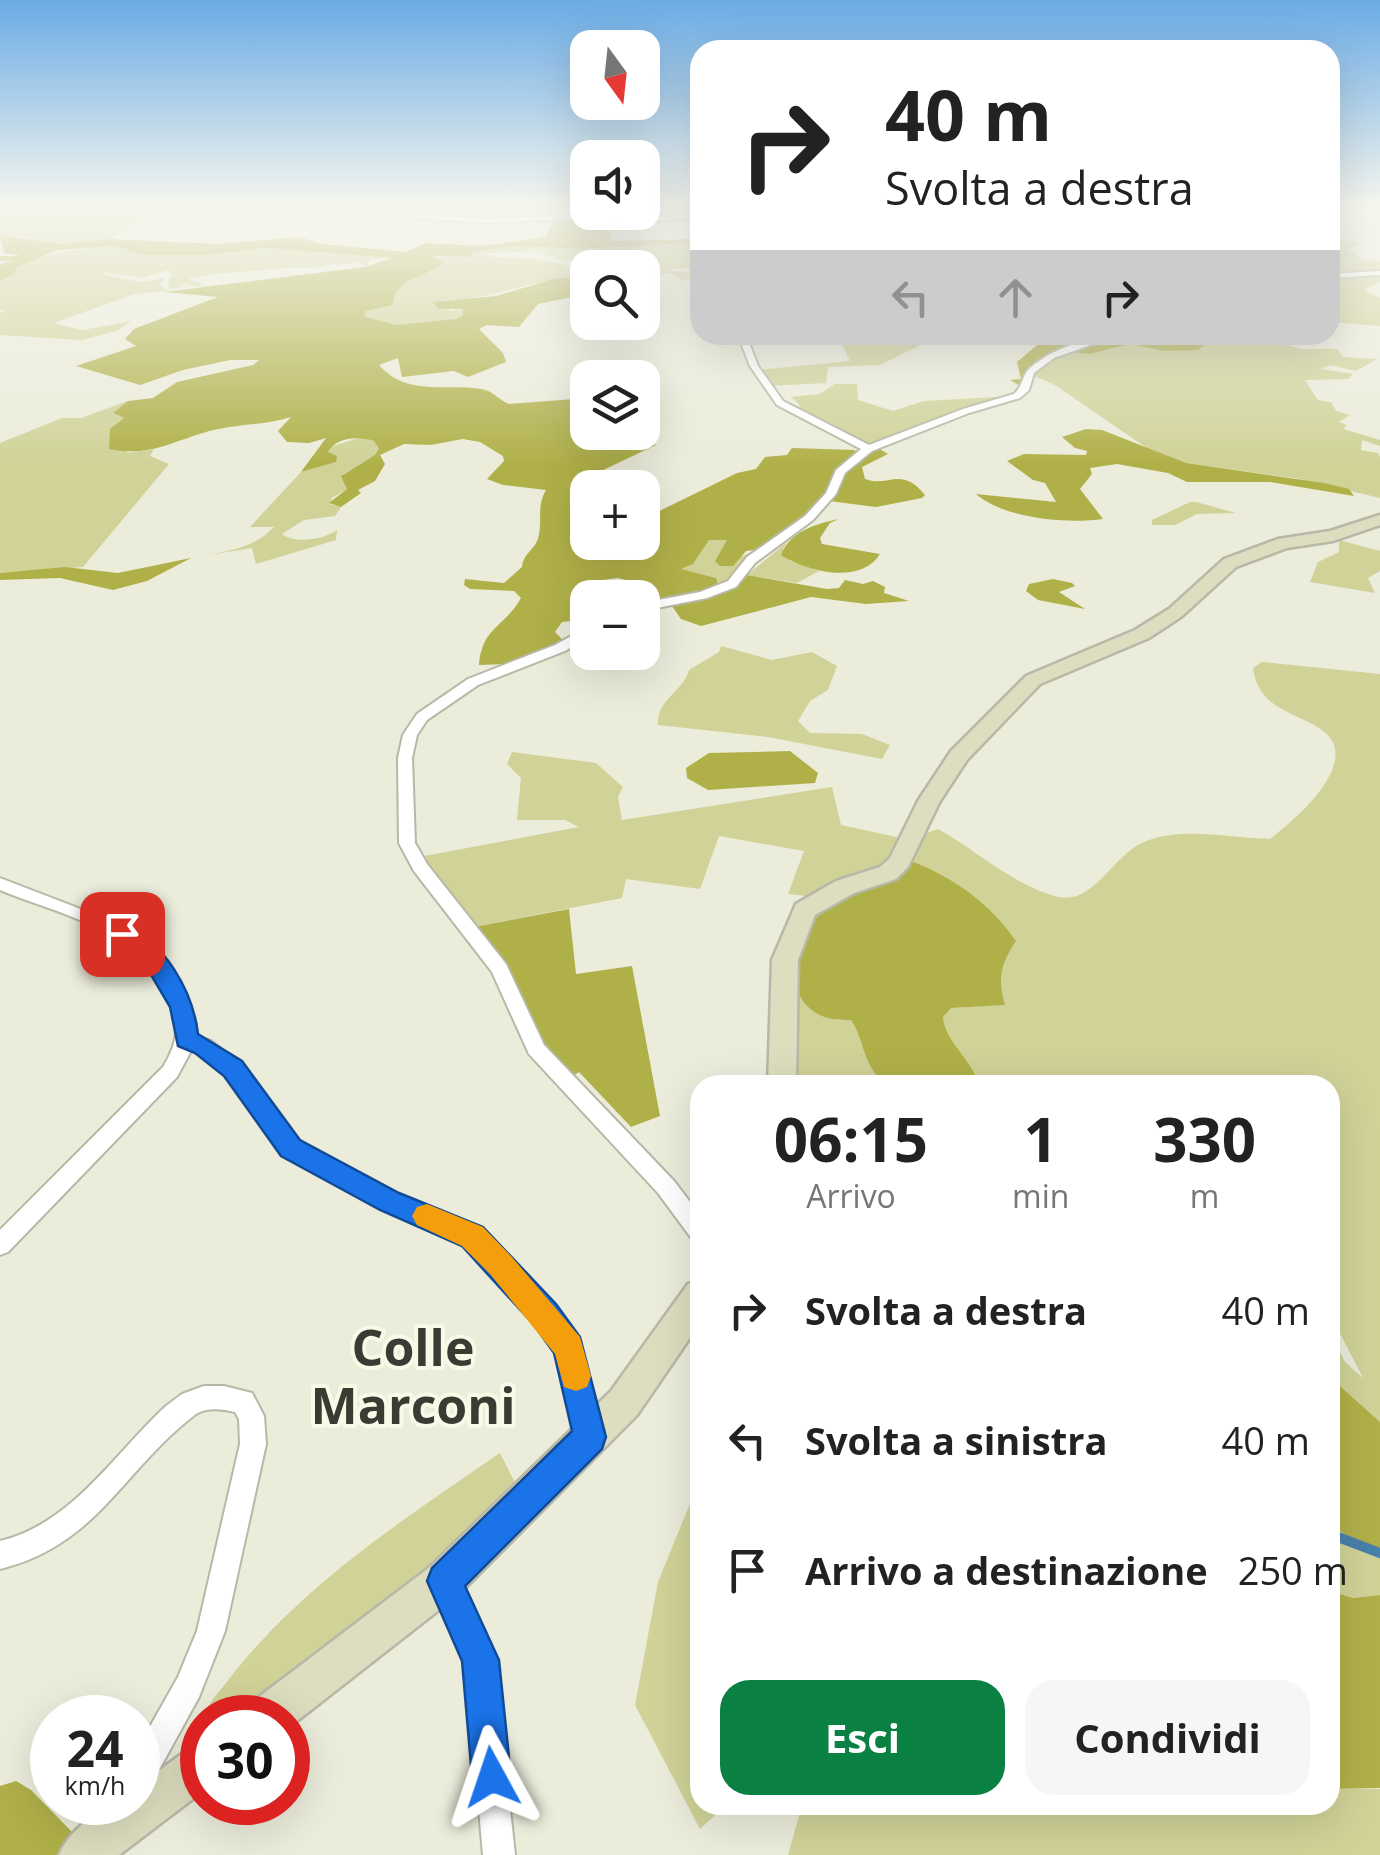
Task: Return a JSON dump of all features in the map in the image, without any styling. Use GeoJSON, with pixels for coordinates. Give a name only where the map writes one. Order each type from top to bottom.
{"type":"FeatureCollection","features":[{"type":"Feature","properties":{"kind":"street"},"geometry":{"type":"LineString","coordinates":[[746,345],[754,366],[780,403],[868,450]]}},
{"type":"Feature","properties":{"kind":"street"},"geometry":{"type":"LineString","coordinates":[[660,603],[732,584],[752,560],[817,510],[831,494],[840,472],[868,450],[966,411],[1017,396],[1040,362],[1076,345]]}},
{"type":"Feature","properties":{"kind":"street"},"geometry":{"type":"LineString","coordinates":[[782,1075],[786,960],[805,910],[845,887],[888,872],[900,862],[930,801],[960,756],[1033,680],[1142,634],[1175,613],[1230,563],[1284,543],[1333,536],[1380,520]]}},
{"type":"Feature","properties":{"kind":"street"},"geometry":{"type":"LineString","coordinates":[[570,642],[473,682],[422,716],[410,735],[406,758],[407,843],[420,867],[500,969],[536,1049],[666,1187],[690,1219]]}},
{"type":"Feature","properties":{"kind":"street"},"geometry":{"type":"LineString","coordinates":[[0,884],[122,934],[151,956],[182,1007],[187,1040],[170,1072],[0,1245]]}},
{"type":"Feature","properties":{"kind":"street"},"geometry":{"type":"LineString","coordinates":[[187,1040],[204,1046],[233,1068],[291,1148],[390,1202],[472,1236],[545,1314],[568,1347],[590,1437]]}},
{"type":"Feature","properties":{"kind":"street"},"geometry":{"type":"LineString","coordinates":[[296,1695],[444,1581],[624,1404],[690,1309]]}},
{"type":"Feature","properties":{"kind":"street"},"geometry":{"type":"LineString","coordinates":[[0,1556],[38,1543],[68,1524],[145,1442],[189,1404],[225,1397],[244,1402],[251,1416],[253,1444],[210,1631],[189,1687],[160,1738]]}},
{"type":"Feature","properties":{"kind":"street"},"geometry":{"type":"LineString","coordinates":[[444,1581],[480,1660],[499,1855]]}},
{"type":"Feature","properties":{"kind":"street"},"geometry":{"type":"LineString","coordinates":[[91,1848],[180,1781]]}},
{"type":"Feature","properties":{"kind":"street"},"geometry":{"type":"LineString","coordinates":[[91,1848],[106,1825]]}},
{"type":"Feature","properties":{"kind":"green space"},"geometry":{"type":"Polygon","coordinates":[[[0,293],[150,293],[134,294],[54,323],[82,330],[132,321],[117,331],[81,340],[0,335],[0,313],[7,309],[0,310],[0,293]]]}},
{"type":"Feature","properties":{"kind":"green space"},"geometry":{"type":"Polygon","coordinates":[[[396,293],[500,293],[443,300],[451,311],[463,309],[463,315],[428,325],[375,321],[365,317],[365,311],[396,293]]]}},
{"type":"Feature","properties":{"kind":"green space"},"geometry":{"type":"Polygon","coordinates":[[[1340,293],[1369,293],[1380,298],[1380,326],[1340,323],[1340,293]]]}},
{"type":"Feature","properties":{"kind":"green space"},"geometry":{"type":"Polygon","coordinates":[[[842,345],[921,345],[880,365],[828,367],[826,383],[768,386],[758,370],[850,361],[842,345]]]}},
{"type":"Feature","properties":{"kind":"green space"},"geometry":{"type":"Polygon","coordinates":[[[1136,345],[1170,351],[1197,345],[1287,345],[1338,349],[1343,357],[1377,359],[1356,371],[1330,365],[1321,369],[1353,374],[1349,379],[1305,380],[1318,400],[1331,402],[1336,411],[1350,415],[1339,422],[1347,425],[1343,429],[1380,440],[1380,446],[1362,440],[1361,450],[1378,453],[1380,457],[1380,498],[1300,479],[1186,463],[1157,455],[1055,385],[1032,375],[1046,362],[1071,350],[1090,354],[1136,345]]]}},
{"type":"Feature","properties":{"kind":"green space"},"geometry":{"type":"Polygon","coordinates":[[[835,384],[857,384],[858,400],[893,411],[924,401],[1014,396],[876,444],[863,445],[791,409],[801,406],[791,397],[819,394],[835,384]]]}},
{"type":"Feature","properties":{"kind":"green space"},"geometry":{"type":"Polygon","coordinates":[[[128,401],[114,413],[124,418],[127,453],[154,449],[150,456],[169,464],[83,567],[0,573],[0,443],[62,418],[81,418],[128,401]]]}},
{"type":"Feature","properties":{"kind":"green space"},"geometry":{"type":"Polygon","coordinates":[[[362,437],[374,441],[379,449],[376,455],[343,474],[347,489],[332,498],[330,504],[341,507],[335,516],[304,520],[282,534],[309,540],[337,530],[336,540],[256,564],[252,548],[208,555],[260,539],[274,527],[250,527],[301,472],[336,462],[328,453],[330,447],[362,437]]]}},
{"type":"Feature","properties":{"kind":"green space"},"geometry":{"type":"Polygon","coordinates":[[[1190,502],[1236,513],[1197,514],[1175,525],[1152,525],[1152,520],[1190,502]]]}},
{"type":"Feature","properties":{"kind":"green space"},"geometry":{"type":"Polygon","coordinates":[[[709,539],[728,539],[719,555],[739,557],[762,549],[730,581],[719,586],[716,578],[679,569],[693,564],[709,539]]]}},
{"type":"Feature","properties":{"kind":"green space"},"geometry":{"type":"Polygon","coordinates":[[[1339,540],[1380,551],[1380,571],[1368,578],[1375,593],[1310,582],[1318,562],[1339,552],[1339,540]]]}},
{"type":"Feature","properties":{"kind":"green space"},"geometry":{"type":"Polygon","coordinates":[[[787,542],[783,549],[790,561],[819,571],[797,583],[747,575],[787,542]]]}},
{"type":"Feature","properties":{"kind":"green space"},"geometry":{"type":"Polygon","coordinates":[[[721,646],[772,660],[812,652],[837,666],[828,690],[810,701],[798,721],[810,733],[862,734],[890,745],[882,759],[768,737],[658,725],[661,709],[689,670],[719,652],[721,646]]]}},
{"type":"Feature","properties":{"kind":"green space"},"geometry":{"type":"Polygon","coordinates":[[[1262,662],[1380,674],[1380,1422],[1340,1386],[1340,1352],[1363,1378],[1340,1333],[1340,1075],[975,1075],[949,1035],[943,1017],[950,1008],[1004,1005],[1002,971],[1015,940],[969,893],[911,861],[926,833],[938,829],[1028,886],[1071,897],[1092,887],[1130,850],[1155,838],[1204,834],[1270,839],[1322,788],[1336,755],[1332,741],[1319,728],[1269,700],[1256,681],[1253,668],[1262,662]]]}},
{"type":"Feature","properties":{"kind":"green space"},"geometry":{"type":"Polygon","coordinates":[[[512,752],[596,763],[623,787],[618,797],[622,820],[832,787],[841,825],[905,839],[883,871],[815,897],[788,894],[804,851],[719,836],[700,889],[626,879],[622,898],[474,927],[419,857],[579,827],[565,820],[517,820],[521,778],[507,764],[512,752]]]}},
{"type":"Feature","properties":{"kind":"green space"},"geometry":{"type":"Polygon","coordinates":[[[796,991],[851,1019],[878,1075],[796,1075],[796,991]]]}},
{"type":"Feature","properties":{"kind":"green space"},"geometry":{"type":"Polygon","coordinates":[[[500,1453],[520,1493],[274,1695],[216,1695],[255,1648],[319,1586],[389,1530],[500,1453]]]}},
{"type":"Feature","properties":{"kind":"green space"},"geometry":{"type":"Polygon","coordinates":[[[690,1504],[690,1810],[635,1705],[658,1582],[690,1504]]]}},
{"type":"Feature","properties":{"kind":"green space"},"geometry":{"type":"Polygon","coordinates":[[[1340,1531],[1380,1559],[1380,1595],[1353,1598],[1340,1594],[1340,1531]]]}},
{"type":"Feature","properties":{"kind":"green space"},"geometry":{"type":"Polygon","coordinates":[[[1340,1789],[1380,1789],[1380,1855],[788,1855],[799,1815],[1340,1815],[1340,1789]]]}},
{"type":"Feature","properties":{"kind":"green space"},"geometry":{"type":"Polygon","coordinates":[[[693,1815],[715,1815],[700,1829],[693,1815]]]}},
{"type":"Feature","properties":{"kind":"shaded area"},"geometry":{"type":"Polygon","coordinates":[[[170,293],[396,293],[393,305],[365,311],[365,317],[397,325],[463,315],[463,309],[439,309],[432,302],[508,293],[570,293],[570,297],[538,304],[519,327],[487,325],[479,329],[503,353],[506,362],[468,377],[454,371],[402,377],[398,358],[379,365],[390,375],[414,385],[481,389],[509,404],[570,399],[570,450],[645,450],[603,470],[570,470],[570,560],[660,560],[660,511],[737,473],[756,469],[765,457],[787,455],[792,448],[855,450],[855,454],[835,472],[821,502],[762,549],[746,551],[733,566],[720,566],[715,561],[727,540],[709,540],[693,564],[681,569],[716,578],[719,586],[660,600],[660,580],[570,580],[570,621],[562,622],[555,632],[565,642],[511,664],[479,665],[489,635],[521,598],[514,591],[470,589],[464,585],[465,579],[504,583],[522,567],[538,539],[541,502],[546,490],[487,479],[504,461],[503,456],[480,442],[463,439],[431,445],[404,444],[380,455],[385,464],[375,481],[358,490],[361,493],[341,507],[329,503],[347,489],[341,476],[379,449],[368,439],[342,441],[328,452],[337,456],[336,462],[301,472],[326,438],[309,443],[287,442],[278,431],[291,417],[214,430],[146,450],[109,449],[110,429],[124,418],[113,413],[128,401],[153,398],[177,382],[253,365],[259,360],[230,360],[140,385],[76,366],[136,346],[125,339],[134,329],[218,297],[170,293]]]}},
{"type":"Feature","properties":{"kind":"shaded area"},"geometry":{"type":"Polygon","coordinates":[[[1037,345],[1074,345],[1035,364],[1022,387],[1010,380],[1021,379],[1017,362],[1037,345]]]}},
{"type":"Feature","properties":{"kind":"shaded area"},"geometry":{"type":"Polygon","coordinates":[[[1091,345],[1126,345],[1090,354],[1070,352],[1091,345]]]}},
{"type":"Feature","properties":{"kind":"shaded area"},"geometry":{"type":"Polygon","coordinates":[[[1135,345],[1204,345],[1198,350],[1164,351],[1135,345]]]}},
{"type":"Feature","properties":{"kind":"shaded area"},"geometry":{"type":"Polygon","coordinates":[[[1086,429],[1102,430],[1186,463],[1324,483],[1349,489],[1354,496],[1270,482],[1187,482],[1168,473],[1117,464],[1090,468],[1092,474],[1080,489],[1103,519],[1037,518],[1003,509],[976,494],[1056,502],[1045,483],[1033,480],[1007,461],[1024,454],[1086,455],[1087,451],[1075,448],[1062,437],[1086,429]]]}},
{"type":"Feature","properties":{"kind":"shaded area"},"geometry":{"type":"Polygon","coordinates":[[[878,448],[888,454],[862,467],[865,479],[902,479],[925,495],[876,507],[829,501],[845,469],[878,448]]]}},
{"type":"Feature","properties":{"kind":"shaded area"},"geometry":{"type":"Polygon","coordinates":[[[839,519],[830,523],[820,538],[822,544],[880,554],[871,564],[846,573],[832,572],[804,566],[781,555],[797,534],[839,519]]]}},
{"type":"Feature","properties":{"kind":"shaded area"},"geometry":{"type":"Polygon","coordinates":[[[191,558],[147,581],[113,590],[60,578],[0,580],[0,573],[65,567],[118,573],[191,558]]]}},
{"type":"Feature","properties":{"kind":"shaded area"},"geometry":{"type":"Polygon","coordinates":[[[747,575],[827,589],[839,588],[845,580],[863,584],[873,581],[885,587],[884,593],[909,601],[866,604],[811,597],[701,626],[681,619],[672,606],[735,586],[747,575]]]}},
{"type":"Feature","properties":{"kind":"shaded area"},"geometry":{"type":"Polygon","coordinates":[[[1053,579],[1072,583],[1075,586],[1059,592],[1085,609],[1038,600],[1026,591],[1029,584],[1053,579]]]}},
{"type":"Feature","properties":{"kind":"shaded area"},"geometry":{"type":"Polygon","coordinates":[[[790,751],[818,773],[815,783],[708,790],[687,778],[686,768],[709,753],[790,751]]]}},
{"type":"Feature","properties":{"kind":"shaded area"},"geometry":{"type":"Polygon","coordinates":[[[911,861],[941,875],[995,915],[1016,941],[1002,971],[1005,1005],[951,1008],[943,1017],[949,1035],[975,1075],[877,1075],[851,1020],[819,1014],[808,1007],[798,991],[798,956],[821,912],[849,895],[895,876],[911,861]]]}},
{"type":"Feature","properties":{"kind":"shaded area"},"geometry":{"type":"Polygon","coordinates":[[[569,909],[576,974],[632,966],[660,1116],[631,1127],[579,1072],[567,1080],[549,1064],[474,927],[569,909]]]}},
{"type":"Feature","properties":{"kind":"shaded area"},"geometry":{"type":"Polygon","coordinates":[[[1340,1386],[1380,1422],[1380,1559],[1340,1531],[1340,1386]]]}},
{"type":"Feature","properties":{"kind":"shaded area"},"geometry":{"type":"Polygon","coordinates":[[[1340,1594],[1353,1598],[1380,1595],[1380,1788],[1340,1789],[1340,1594]]]}},
{"type":"Feature","properties":{"kind":"shaded area"},"geometry":{"type":"Polygon","coordinates":[[[16,1781],[30,1789],[30,1825],[65,1825],[73,1833],[64,1855],[0,1855],[0,1786],[16,1781]]]}},
{"type":"Feature","properties":{"kind":"waterway"},"geometry":{"type":"LineString","coordinates":[[1340,1538],[1380,1553]]}},
{"type":"Feature","properties":{"kind":"slow traffic"},"geometry":{"type":"LineString","coordinates":[[427,1216],[472,1236],[500,1265],[545,1314],[568,1347],[576,1376]]}},
{"type":"Feature","properties":{"kind":"district","name":"Colle Marconi"},"geometry":{"type":"Point","coordinates":[413,1376]}},
{"type":"Feature","properties":{"kind":"route"},"geometry":{"type":"LineString","coordinates":[[122,934],[151,956],[182,1007],[187,1040],[204,1046],[233,1068],[291,1148],[390,1202],[472,1236],[545,1314],[568,1347],[590,1437],[444,1581],[480,1660],[492,1777]]}}]}
